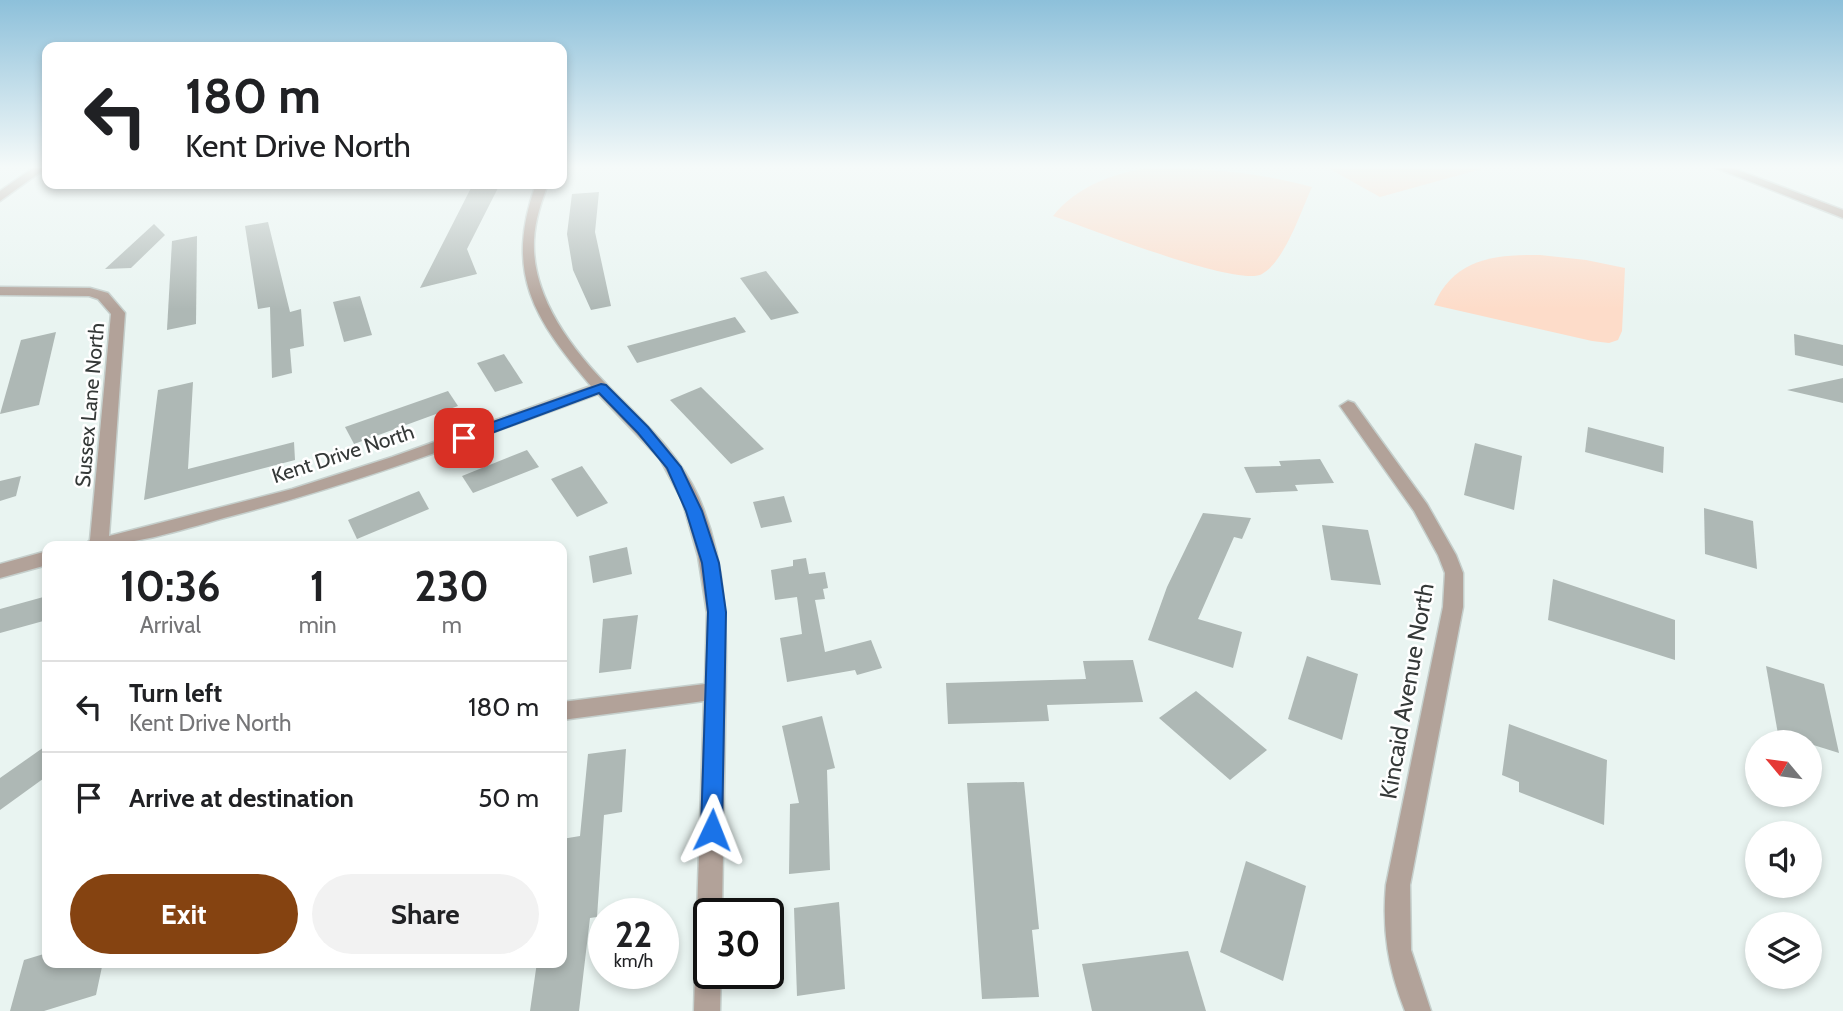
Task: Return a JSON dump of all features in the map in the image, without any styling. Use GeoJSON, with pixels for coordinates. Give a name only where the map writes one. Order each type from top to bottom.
{"type":"FeatureCollection","features":[{"type":"Feature","properties":{"kind":"street"},"geometry":{"type":"LineString","coordinates":[[531,215],[527,227],[526,247],[536,296],[553,330],[601,388],[643,430],[674,467],[694,511],[710,563],[717,612],[710,898]]}},
{"type":"Feature","properties":{"kind":"street","name":"Sussex Lane North"},"geometry":{"type":"LineString","coordinates":[[0,291],[90,292],[103,296],[118,313],[96,541]]}},
{"type":"Feature","properties":{"kind":"street","name":"Kent Drive North"},"geometry":{"type":"LineString","coordinates":[[112,541],[296,494],[410,457],[601,388]]}},
{"type":"Feature","properties":{"kind":"street","name":"Kincaid Avenue North"},"geometry":{"type":"LineString","coordinates":[[1348,406],[1422,508],[1454,573],[1453,607],[1398,885],[1395,918],[1398,959],[1418,1011]]}},
{"type":"Feature","properties":{"kind":"street"},"geometry":{"type":"LineString","coordinates":[[0,571],[42,559]]}},
{"type":"Feature","properties":{"kind":"street"},"geometry":{"type":"LineString","coordinates":[[567,710],[716,691]]}},
{"type":"Feature","properties":{"kind":"street"},"geometry":{"type":"LineString","coordinates":[[707,1011],[708,989]]}},
{"type":"Feature","properties":{"kind":"shaded area"},"geometry":{"type":"Polygon","coordinates":[[[1300,215],[1292,235],[1270,268],[1262,274],[1247,276],[1194,265],[1053,216],[1300,215]]]}},
{"type":"Feature","properties":{"kind":"shaded area"},"geometry":{"type":"Polygon","coordinates":[[[1540,255],[1625,268],[1622,331],[1618,340],[1609,343],[1592,341],[1434,305],[1452,278],[1477,262],[1507,256],[1540,255]]]}},
{"type":"Feature","properties":{"kind":"building"},"geometry":{"type":"Polygon","coordinates":[[[457,215],[484,215],[467,249],[477,274],[420,288],[457,215]]]}},
{"type":"Feature","properties":{"kind":"building"},"geometry":{"type":"Polygon","coordinates":[[[569,215],[597,215],[595,232],[611,306],[591,310],[573,270],[567,234],[569,215]]]}},
{"type":"Feature","properties":{"kind":"building"},"geometry":{"type":"Polygon","coordinates":[[[268,222],[290,312],[301,309],[304,346],[290,349],[292,373],[272,378],[270,307],[258,309],[245,226],[268,222]]]}},
{"type":"Feature","properties":{"kind":"building"},"geometry":{"type":"Polygon","coordinates":[[[154,224],[165,235],[131,268],[105,269],[154,224]]]}},
{"type":"Feature","properties":{"kind":"building"},"geometry":{"type":"Polygon","coordinates":[[[197,236],[196,324],[167,330],[172,241],[197,236]]]}},
{"type":"Feature","properties":{"kind":"building"},"geometry":{"type":"Polygon","coordinates":[[[766,271],[799,313],[771,320],[740,278],[766,271]]]}},
{"type":"Feature","properties":{"kind":"building"},"geometry":{"type":"Polygon","coordinates":[[[360,296],[372,335],[344,342],[333,302],[360,296]]]}},
{"type":"Feature","properties":{"kind":"building"},"geometry":{"type":"Polygon","coordinates":[[[735,317],[746,332],[637,363],[627,346],[735,317]]]}},
{"type":"Feature","properties":{"kind":"building"},"geometry":{"type":"Polygon","coordinates":[[[56,332],[39,405],[0,414],[21,340],[56,332]]]}},
{"type":"Feature","properties":{"kind":"building"},"geometry":{"type":"Polygon","coordinates":[[[1794,334],[1843,345],[1843,366],[1795,355],[1794,334]]]}},
{"type":"Feature","properties":{"kind":"building"},"geometry":{"type":"Polygon","coordinates":[[[504,354],[523,383],[495,392],[477,363],[504,354]]]}},
{"type":"Feature","properties":{"kind":"building"},"geometry":{"type":"Polygon","coordinates":[[[1843,378],[1843,403],[1787,390],[1843,378]]]}},
{"type":"Feature","properties":{"kind":"building"},"geometry":{"type":"Polygon","coordinates":[[[193,382],[188,469],[294,442],[295,460],[144,500],[158,390],[193,382]]]}},
{"type":"Feature","properties":{"kind":"building"},"geometry":{"type":"Polygon","coordinates":[[[701,387],[764,449],[731,464],[670,400],[701,387]]]}},
{"type":"Feature","properties":{"kind":"building"},"geometry":{"type":"Polygon","coordinates":[[[448,391],[458,406],[354,444],[345,427],[448,391]]]}},
{"type":"Feature","properties":{"kind":"building"},"geometry":{"type":"Polygon","coordinates":[[[1588,427],[1664,447],[1663,473],[1585,452],[1588,427]]]}},
{"type":"Feature","properties":{"kind":"building"},"geometry":{"type":"Polygon","coordinates":[[[1475,443],[1522,456],[1514,510],[1464,495],[1475,443]]]}},
{"type":"Feature","properties":{"kind":"building"},"geometry":{"type":"Polygon","coordinates":[[[527,450],[539,467],[473,493],[462,476],[527,450]]]}},
{"type":"Feature","properties":{"kind":"building"},"geometry":{"type":"Polygon","coordinates":[[[1320,459],[1334,483],[1295,485],[1298,491],[1256,493],[1244,467],[1281,466],[1279,461],[1320,459]]]}},
{"type":"Feature","properties":{"kind":"building"},"geometry":{"type":"Polygon","coordinates":[[[582,466],[608,503],[577,517],[551,479],[582,466]]]}},
{"type":"Feature","properties":{"kind":"building"},"geometry":{"type":"Polygon","coordinates":[[[21,476],[16,496],[0,501],[0,481],[21,476]]]}},
{"type":"Feature","properties":{"kind":"building"},"geometry":{"type":"Polygon","coordinates":[[[419,491],[429,509],[357,539],[348,520],[419,491]]]}},
{"type":"Feature","properties":{"kind":"building"},"geometry":{"type":"Polygon","coordinates":[[[784,496],[792,522],[761,528],[753,502],[784,496]]]}},
{"type":"Feature","properties":{"kind":"building"},"geometry":{"type":"Polygon","coordinates":[[[1704,508],[1753,521],[1757,569],[1705,554],[1704,508]]]}},
{"type":"Feature","properties":{"kind":"building"},"geometry":{"type":"Polygon","coordinates":[[[1203,513],[1251,518],[1242,539],[1234,537],[1198,619],[1242,632],[1233,668],[1148,640],[1167,587],[1203,513]]]}},
{"type":"Feature","properties":{"kind":"building"},"geometry":{"type":"Polygon","coordinates":[[[1322,525],[1368,530],[1381,585],[1331,580],[1322,525]]]}},
{"type":"Feature","properties":{"kind":"building"},"geometry":{"type":"Polygon","coordinates":[[[627,547],[632,574],[593,583],[589,556],[627,547]]]}},
{"type":"Feature","properties":{"kind":"building"},"geometry":{"type":"Polygon","coordinates":[[[806,558],[809,574],[825,572],[828,588],[823,589],[825,599],[815,600],[825,652],[871,640],[882,668],[857,675],[855,670],[787,682],[780,638],[802,634],[797,597],[775,600],[771,570],[793,566],[793,560],[806,558]]]}},
{"type":"Feature","properties":{"kind":"building"},"geometry":{"type":"Polygon","coordinates":[[[1553,579],[1675,620],[1675,660],[1548,620],[1553,579]]]}},
{"type":"Feature","properties":{"kind":"building"},"geometry":{"type":"Polygon","coordinates":[[[42,597],[42,621],[0,633],[0,609],[42,597]]]}},
{"type":"Feature","properties":{"kind":"building"},"geometry":{"type":"Polygon","coordinates":[[[638,615],[631,669],[599,673],[603,619],[638,615]]]}},
{"type":"Feature","properties":{"kind":"building"},"geometry":{"type":"Polygon","coordinates":[[[1307,656],[1358,674],[1342,740],[1288,719],[1307,656]]]}},
{"type":"Feature","properties":{"kind":"building"},"geometry":{"type":"Polygon","coordinates":[[[1133,660],[1143,702],[1047,705],[1049,721],[948,724],[946,683],[1086,679],[1083,661],[1133,660]]]}},
{"type":"Feature","properties":{"kind":"building"},"geometry":{"type":"Polygon","coordinates":[[[1766,666],[1824,684],[1839,753],[1822,748],[1822,730],[1777,730],[1766,666]]]}},
{"type":"Feature","properties":{"kind":"building"},"geometry":{"type":"Polygon","coordinates":[[[1196,691],[1267,750],[1230,780],[1159,718],[1196,691]]]}},
{"type":"Feature","properties":{"kind":"building"},"geometry":{"type":"Polygon","coordinates":[[[822,716],[835,768],[827,770],[830,870],[789,874],[790,804],[799,803],[782,726],[822,716]]]}},
{"type":"Feature","properties":{"kind":"building"},"geometry":{"type":"Polygon","coordinates":[[[1509,724],[1607,760],[1604,825],[1519,792],[1519,782],[1502,775],[1509,724]]]}},
{"type":"Feature","properties":{"kind":"building"},"geometry":{"type":"Polygon","coordinates":[[[42,749],[42,780],[0,810],[0,778],[42,749]]]}},
{"type":"Feature","properties":{"kind":"building"},"geometry":{"type":"Polygon","coordinates":[[[626,749],[622,812],[604,815],[598,898],[588,898],[588,935],[579,1011],[530,1011],[536,968],[567,968],[567,838],[580,836],[588,754],[626,749]]]}},
{"type":"Feature","properties":{"kind":"building"},"geometry":{"type":"Polygon","coordinates":[[[1024,782],[1039,929],[1032,930],[1039,997],[982,999],[967,783],[1024,782]]]}},
{"type":"Feature","properties":{"kind":"building"},"geometry":{"type":"Polygon","coordinates":[[[1246,861],[1306,886],[1283,981],[1220,952],[1246,861]]]}},
{"type":"Feature","properties":{"kind":"building"},"geometry":{"type":"Polygon","coordinates":[[[839,902],[845,989],[797,996],[794,908],[839,902]]]}},
{"type":"Feature","properties":{"kind":"building"},"geometry":{"type":"Polygon","coordinates":[[[1188,951],[1206,1011],[1092,1011],[1082,964],[1188,951]]]}},
{"type":"Feature","properties":{"kind":"building"},"geometry":{"type":"Polygon","coordinates":[[[42,955],[42,968],[102,968],[96,995],[44,1011],[10,1011],[24,960],[42,955]]]}},
{"type":"Feature","properties":{"kind":"route"},"geometry":{"type":"LineString","coordinates":[[464,438],[601,388],[643,430],[674,467],[694,511],[710,563],[717,612],[712,830]]}}]}
